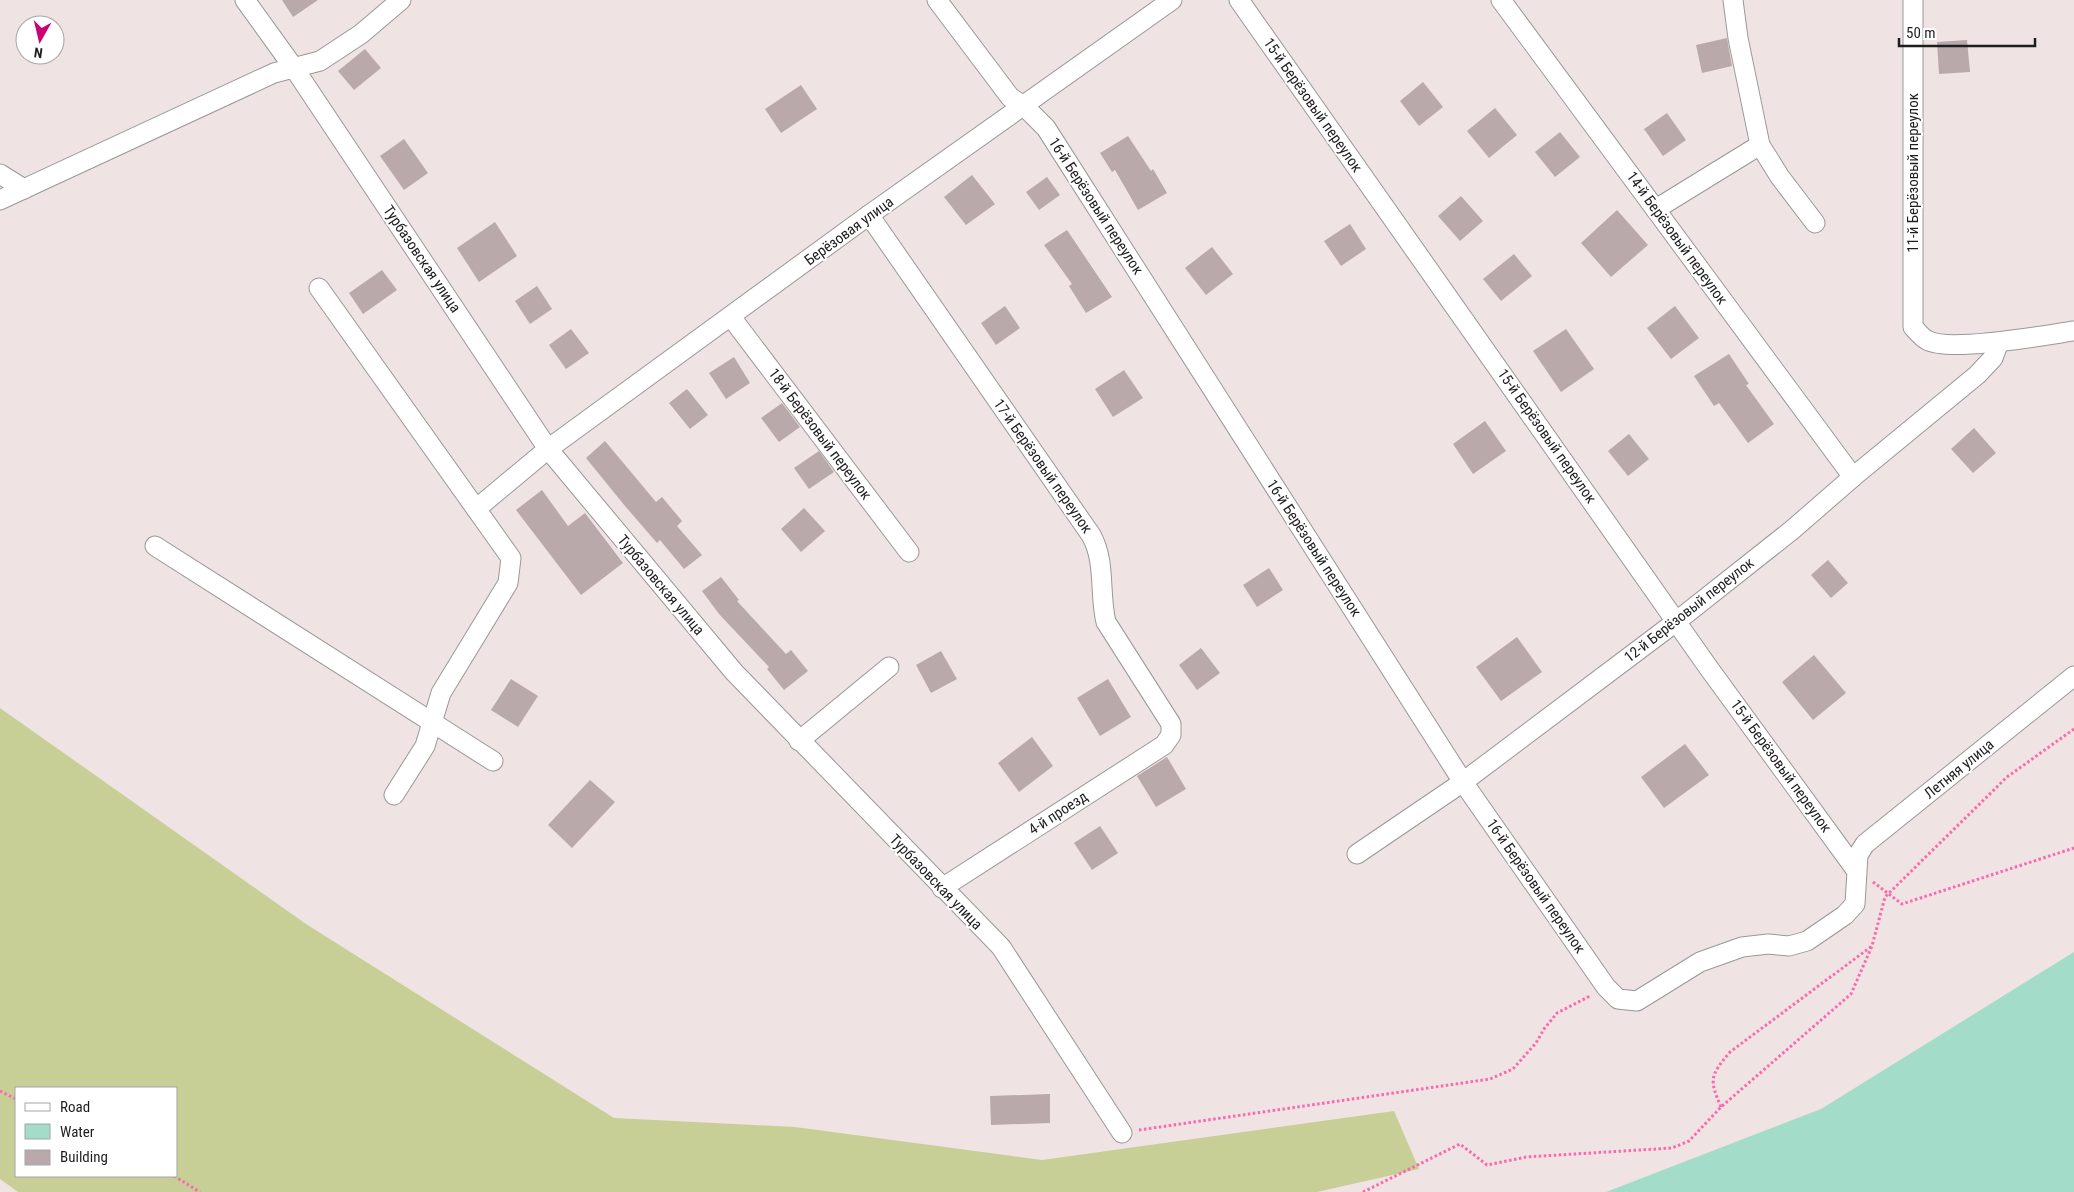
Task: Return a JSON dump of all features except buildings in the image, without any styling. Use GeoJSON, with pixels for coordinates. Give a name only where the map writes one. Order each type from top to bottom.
{"type":"FeatureCollection","features":[{"type":"Feature","properties":{"kind":"street","name":"Турбазовская улица"},"geometry":{"type":"LineString","coordinates":[[245,0],[294,68],[548,449],[734,672],[1001,948],[1122,1133]]}},
{"type":"Feature","properties":{"kind":"street"},"geometry":{"type":"LineString","coordinates":[[0,200],[274,73],[320,61],[361,34],[401,0]]}},
{"type":"Feature","properties":{"kind":"street","name":"16-й Берёзовый переулок"},"geometry":{"type":"LineString","coordinates":[[937,0],[1010,97],[1025,106],[1046,128],[1463,782],[1606,987]]}},
{"type":"Feature","properties":{"kind":"street","name":"Берёзовая улица"},"geometry":{"type":"LineString","coordinates":[[476,509],[548,449],[869,215],[1172,0]]}},
{"type":"Feature","properties":{"kind":"street","name":"15-й Берёзовый переулок"},"geometry":{"type":"LineString","coordinates":[[1239,0],[1678,621],[1708,667],[1856,870]]}},
{"type":"Feature","properties":{"kind":"street","name":"14-й Берёзовый переулок"},"geometry":{"type":"LineString","coordinates":[[1501,0],[1853,477]]}},
{"type":"Feature","properties":{"kind":"street"},"geometry":{"type":"LineString","coordinates":[[1733,0],[1738,38],[1760,145],[1780,177],[1815,223]]}},
{"type":"Feature","properties":{"kind":"street","name":"11-й Берёзовый переулок"},"geometry":{"type":"LineString","coordinates":[[1913,0],[1913,326],[1928,341],[1952,344],[1998,342]]}},
{"type":"Feature","properties":{"kind":"street"},"geometry":{"type":"LineString","coordinates":[[1656,209],[1760,145]]}},
{"type":"Feature","properties":{"kind":"street"},"geometry":{"type":"LineString","coordinates":[[0,174],[24,189]]}},
{"type":"Feature","properties":{"kind":"street","name":"17-й Берёзовый переулок"},"geometry":{"type":"LineString","coordinates":[[869,215],[1091,536],[1100,556],[1101,603],[1106,622],[1171,724],[1171,735]]}},
{"type":"Feature","properties":{"kind":"street"},"geometry":{"type":"LineString","coordinates":[[319,288],[511,558],[508,584],[441,693],[425,746],[394,795]]}},
{"type":"Feature","properties":{"kind":"street","name":"18-й Берёзовый переулок"},"geometry":{"type":"LineString","coordinates":[[731,317],[909,552]]}},
{"type":"Feature","properties":{"kind":"street"},"geometry":{"type":"LineString","coordinates":[[1998,342],[2074,331]]}},
{"type":"Feature","properties":{"kind":"street","name":"12-й Берёзовый переулок"},"geometry":{"type":"LineString","coordinates":[[1357,854],[1463,782],[1678,621],[1792,530],[1977,375],[1993,358],[1998,342]]}},
{"type":"Feature","properties":{"kind":"street"},"geometry":{"type":"LineString","coordinates":[[156,546],[493,761]]}},
{"type":"Feature","properties":{"kind":"street"},"geometry":{"type":"LineString","coordinates":[[799,741],[889,667]]}},
{"type":"Feature","properties":{"kind":"street","name":"Летняя улица"},"geometry":{"type":"LineString","coordinates":[[1606,987],[1618,999],[1637,1001],[1700,962],[1721,953],[1742,947],[1768,944],[1788,946],[1807,942],[1845,915],[1855,904],[1858,855],[1865,844],[2074,676]]}},
{"type":"Feature","properties":{"kind":"street","name":"4-й проезд"},"geometry":{"type":"LineString","coordinates":[[942,888],[1164,745],[1171,735]]}},
{"type":"Feature","properties":{"kind":"path"},"geometry":{"type":"LineString","coordinates":[[1363,1192],[1460,1144],[1487,1165],[1526,1157],[1672,1148],[1689,1140],[1721,1107],[1851,994],[1872,946],[1885,897],[2007,777],[2074,729]]}},
{"type":"Feature","properties":{"kind":"path"},"geometry":{"type":"LineString","coordinates":[[1856,870],[1890,893],[1902,904],[2074,848]]}},
{"type":"Feature","properties":{"kind":"path"},"geometry":{"type":"LineString","coordinates":[[1721,1107],[1712,1085],[1716,1068],[1730,1052],[1872,946]]}},
{"type":"Feature","properties":{"kind":"path"},"geometry":{"type":"LineString","coordinates":[[1122,1133],[1490,1079],[1513,1069],[1536,1043],[1557,1013],[1606,987]]}},
{"type":"Feature","properties":{"kind":"path"},"geometry":{"type":"LineString","coordinates":[[0,1092],[15,1100]]}},
{"type":"Feature","properties":{"kind":"path"},"geometry":{"type":"LineString","coordinates":[[176,1177],[200,1192]]}},
{"type":"Feature","properties":{"kind":"shaded area"},"geometry":{"type":"Polygon","coordinates":[[[0,708],[306,924],[614,1118],[795,1127],[1042,1160],[1394,1111],[1419,1169],[1317,1192],[18,1192],[0,1179],[0,708]]]}},
{"type":"Feature","properties":{"kind":"water"},"geometry":{"type":"Polygon","coordinates":[[[2074,952],[2074,1192],[1606,1192],[1821,1109],[2074,952]]]}}]}
